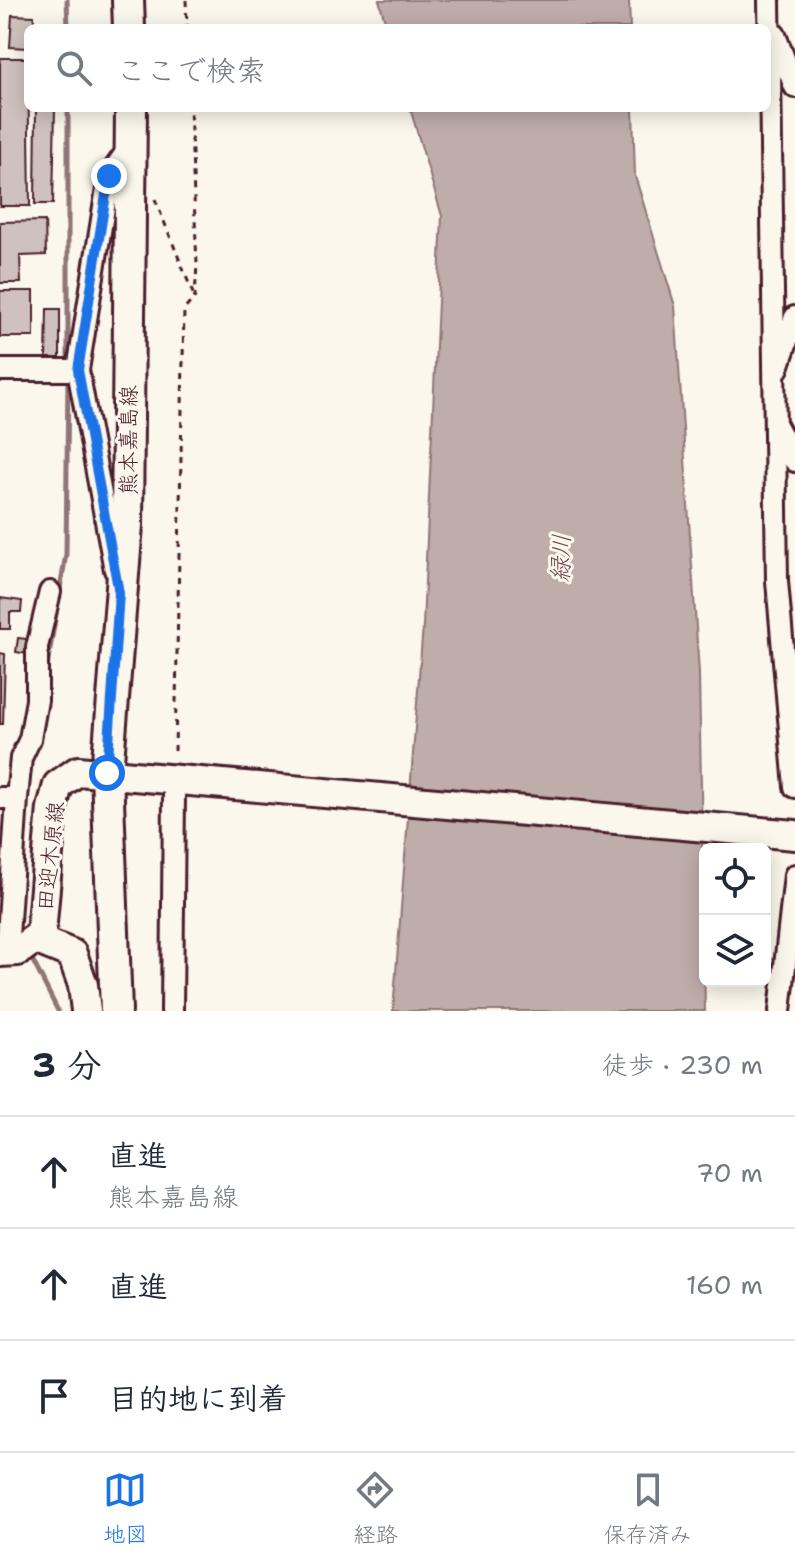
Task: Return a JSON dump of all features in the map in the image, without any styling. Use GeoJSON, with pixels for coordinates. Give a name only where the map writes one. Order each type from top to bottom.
{"type":"FeatureCollection","features":[{"type":"Feature","properties":{"kind":"main road"},"geometry":{"type":"LineString","coordinates":[[128,0],[129,24]]}},
{"type":"Feature","properties":{"kind":"main road","name":"熊本嘉島線"},"geometry":{"type":"LineString","coordinates":[[116,1011],[119,593],[127,525],[131,112]]}},
{"type":"Feature","properties":{"kind":"street"},"geometry":{"type":"LineString","coordinates":[[769,10],[795,87]]}},
{"type":"Feature","properties":{"kind":"street"},"geometry":{"type":"LineString","coordinates":[[770,112],[777,581],[795,787]]}},
{"type":"Feature","properties":{"kind":"street"},"geometry":{"type":"LineString","coordinates":[[119,593],[78,370],[109,176],[132,144]]}},
{"type":"Feature","properties":{"kind":"street"},"geometry":{"type":"LineString","coordinates":[[773,383],[795,317]]}},
{"type":"Feature","properties":{"kind":"street"},"geometry":{"type":"LineString","coordinates":[[0,370],[78,370]]}},
{"type":"Feature","properties":{"kind":"street"},"geometry":{"type":"LineString","coordinates":[[775,423],[795,461]]}},
{"type":"Feature","properties":{"kind":"street"},"geometry":{"type":"LineString","coordinates":[[50,592],[37,647],[37,700],[30,739],[9,798],[15,948],[72,954],[83,985],[86,1011]]}},
{"type":"Feature","properties":{"kind":"street","name":"田迎木原線"},"geometry":{"type":"LineString","coordinates":[[15,948],[41,934],[52,808],[58,785],[78,771],[795,835]]}},
{"type":"Feature","properties":{"kind":"street"},"geometry":{"type":"LineString","coordinates":[[172,1011],[174,794]]}},
{"type":"Feature","properties":{"kind":"street"},"geometry":{"type":"LineString","coordinates":[[780,1011],[795,875]]}},
{"type":"Feature","properties":{"kind":"path"},"geometry":{"type":"LineString","coordinates":[[186,0],[187,24]]}},
{"type":"Feature","properties":{"kind":"path"},"geometry":{"type":"LineString","coordinates":[[175,751],[184,310],[195,297],[197,264],[190,112]]}},
{"type":"Feature","properties":{"kind":"path"},"geometry":{"type":"LineString","coordinates":[[155,199],[195,297]]}},
{"type":"Feature","properties":{"kind":"water"},"geometry":{"type":"Polygon","coordinates":[[[379,0],[629,0],[630,24],[386,24],[379,0]]]}},
{"type":"Feature","properties":{"kind":"water","name":"緑川"},"geometry":{"type":"Polygon","coordinates":[[[411,112],[633,112],[635,176],[675,306],[699,673],[702,843],[699,843],[699,987],[705,987],[705,1011],[393,1011],[423,625],[442,216],[411,112]]]}},
{"type":"Feature","properties":{"kind":"building"},"geometry":{"type":"Polygon","coordinates":[[[12,15],[34,16],[34,24],[24,24],[24,48],[10,47],[12,15]]]}},
{"type":"Feature","properties":{"kind":"building"},"geometry":{"type":"Polygon","coordinates":[[[0,58],[24,58],[24,112],[29,112],[30,206],[0,206],[0,58]]]}},
{"type":"Feature","properties":{"kind":"building"},"geometry":{"type":"Polygon","coordinates":[[[36,112],[55,112],[53,204],[35,204],[36,112]]]}},
{"type":"Feature","properties":{"kind":"building"},"geometry":{"type":"Polygon","coordinates":[[[45,221],[46,255],[20,256],[21,283],[0,283],[0,222],[45,221]]]}},
{"type":"Feature","properties":{"kind":"building"},"geometry":{"type":"Polygon","coordinates":[[[0,291],[34,291],[34,337],[0,337],[0,291]]]}},
{"type":"Feature","properties":{"kind":"building"},"geometry":{"type":"Polygon","coordinates":[[[47,309],[60,309],[60,362],[46,362],[47,309]]]}},
{"type":"Feature","properties":{"kind":"building"},"geometry":{"type":"Polygon","coordinates":[[[0,598],[22,601],[21,612],[10,612],[10,629],[0,629],[0,598]]]}},
{"type":"Feature","properties":{"kind":"building"},"geometry":{"type":"Polygon","coordinates":[[[18,638],[35,640],[33,655],[16,652],[18,638]]]}},
{"type":"Feature","properties":{"kind":"building"},"geometry":{"type":"Polygon","coordinates":[[[0,653],[5,654],[3,724],[0,724],[0,653]]]}},
{"type":"Feature","properties":{"kind":"waterway"},"geometry":{"type":"LineString","coordinates":[[67,0],[68,24]]}},
{"type":"Feature","properties":{"kind":"waterway"},"geometry":{"type":"LineString","coordinates":[[68,112],[68,367]]}},
{"type":"Feature","properties":{"kind":"waterway"},"geometry":{"type":"LineString","coordinates":[[46,673],[66,554],[68,377]]}},
{"type":"Feature","properties":{"kind":"waterway"},"geometry":{"type":"LineString","coordinates":[[29,953],[58,1011]]}},
{"type":"Feature","properties":{"kind":"route"},"geometry":{"type":"LineString","coordinates":[[107,773],[119,593],[78,370],[109,176]]}}]}
